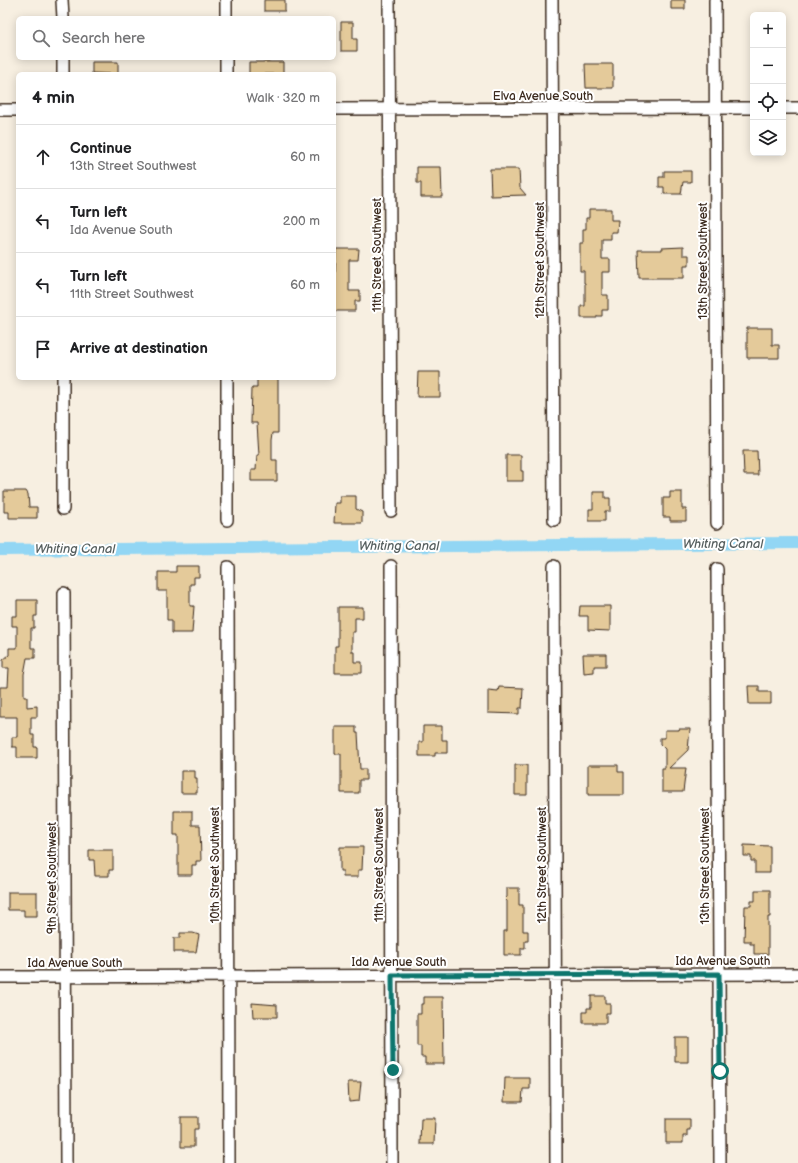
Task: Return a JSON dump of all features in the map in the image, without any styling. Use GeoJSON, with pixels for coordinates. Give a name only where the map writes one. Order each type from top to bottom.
{"type":"FeatureCollection","features":[{"type":"Feature","properties":{"kind":"street"},"geometry":{"type":"LineString","coordinates":[[62,0],[63,16]]}},
{"type":"Feature","properties":{"kind":"street"},"geometry":{"type":"LineString","coordinates":[[226,0],[226,16]]}},
{"type":"Feature","properties":{"kind":"street","name":"11th Street Southwest"},"geometry":{"type":"LineString","coordinates":[[389,0],[391,511]]}},
{"type":"Feature","properties":{"kind":"street","name":"12th Street Southwest"},"geometry":{"type":"LineString","coordinates":[[552,0],[554,520]]}},
{"type":"Feature","properties":{"kind":"street","name":"13th Street Southwest"},"geometry":{"type":"LineString","coordinates":[[715,0],[717,523]]}},
{"type":"Feature","properties":{"kind":"street"},"geometry":{"type":"LineString","coordinates":[[62,72],[63,60]]}},
{"type":"Feature","properties":{"kind":"street"},"geometry":{"type":"LineString","coordinates":[[226,60],[226,72]]}},
{"type":"Feature","properties":{"kind":"street","name":"Elva Avenue South"},"geometry":{"type":"LineString","coordinates":[[336,109],[750,108]]}},
{"type":"Feature","properties":{"kind":"street"},"geometry":{"type":"LineString","coordinates":[[786,108],[798,108]]}},
{"type":"Feature","properties":{"kind":"street"},"geometry":{"type":"LineString","coordinates":[[0,110],[16,110]]}},
{"type":"Feature","properties":{"kind":"street"},"geometry":{"type":"LineString","coordinates":[[63,380],[63,509]]}},
{"type":"Feature","properties":{"kind":"street"},"geometry":{"type":"LineString","coordinates":[[227,380],[227,520]]}},
{"type":"Feature","properties":{"kind":"street","name":"11th Street Southwest"},"geometry":{"type":"LineString","coordinates":[[391,566],[392,1163]]}},
{"type":"Feature","properties":{"kind":"street","name":"12th Street Southwest"},"geometry":{"type":"LineString","coordinates":[[554,566],[556,1163]]}},
{"type":"Feature","properties":{"kind":"street","name":"10th Street Southwest"},"geometry":{"type":"LineString","coordinates":[[228,568],[229,1163]]}},
{"type":"Feature","properties":{"kind":"street","name":"13th Street Southwest"},"geometry":{"type":"LineString","coordinates":[[717,569],[720,1163]]}},
{"type":"Feature","properties":{"kind":"street","name":"9th Street Southwest"},"geometry":{"type":"LineString","coordinates":[[64,593],[66,1163]]}},
{"type":"Feature","properties":{"kind":"street","name":"Ida Avenue South"},"geometry":{"type":"LineString","coordinates":[[0,977],[798,974]]}},
{"type":"Feature","properties":{"kind":"building"},"geometry":{"type":"Polygon","coordinates":[[[264,0],[285,0],[285,11],[264,11],[264,0]]]}},
{"type":"Feature","properties":{"kind":"building"},"geometry":{"type":"Polygon","coordinates":[[[671,0],[685,0],[685,9],[671,9],[671,0]]]}},
{"type":"Feature","properties":{"kind":"building"},"geometry":{"type":"Polygon","coordinates":[[[341,22],[353,22],[353,39],[357,39],[357,51],[341,51],[341,22]]]}},
{"type":"Feature","properties":{"kind":"building"},"geometry":{"type":"Polygon","coordinates":[[[92,62],[118,62],[118,72],[92,72],[92,62]]]}},
{"type":"Feature","properties":{"kind":"building"},"geometry":{"type":"Polygon","coordinates":[[[249,62],[283,62],[283,72],[249,72],[249,62]]]}},
{"type":"Feature","properties":{"kind":"building"},"geometry":{"type":"Polygon","coordinates":[[[585,64],[613,64],[613,88],[586,88],[585,64]]]}},
{"type":"Feature","properties":{"kind":"building"},"geometry":{"type":"Polygon","coordinates":[[[417,167],[441,167],[442,197],[421,197],[421,183],[417,183],[417,167]]]}},
{"type":"Feature","properties":{"kind":"building"},"geometry":{"type":"Polygon","coordinates":[[[490,169],[519,169],[520,188],[526,195],[491,196],[490,169]]]}},
{"type":"Feature","properties":{"kind":"building"},"geometry":{"type":"Polygon","coordinates":[[[664,171],[691,171],[691,182],[683,182],[681,194],[664,194],[664,187],[659,187],[659,177],[664,177],[664,171]]]}},
{"type":"Feature","properties":{"kind":"building"},"geometry":{"type":"Polygon","coordinates":[[[589,209],[611,209],[611,220],[618,220],[617,232],[611,232],[611,240],[602,240],[602,259],[610,259],[610,272],[602,272],[602,295],[608,295],[608,310],[602,310],[602,316],[597,316],[597,318],[581,318],[581,306],[585,306],[585,283],[584,271],[580,271],[580,243],[583,243],[583,229],[586,229],[586,218],[589,218],[589,209]]]}},
{"type":"Feature","properties":{"kind":"building"},"geometry":{"type":"Polygon","coordinates":[[[683,247],[683,255],[689,255],[689,265],[684,265],[684,278],[639,278],[638,250],[662,250],[662,248],[683,247]]]}},
{"type":"Feature","properties":{"kind":"building"},"geometry":{"type":"Polygon","coordinates":[[[336,249],[359,249],[358,260],[349,260],[349,291],[360,291],[360,301],[355,301],[355,311],[336,311],[336,249]]]}},
{"type":"Feature","properties":{"kind":"building"},"geometry":{"type":"Polygon","coordinates":[[[747,328],[772,328],[772,345],[779,345],[779,358],[747,358],[747,328]]]}},
{"type":"Feature","properties":{"kind":"building"},"geometry":{"type":"Polygon","coordinates":[[[418,372],[440,372],[440,397],[417,397],[418,372]]]}},
{"type":"Feature","properties":{"kind":"building"},"geometry":{"type":"Polygon","coordinates":[[[257,380],[278,380],[278,433],[273,433],[272,440],[272,460],[277,460],[277,481],[251,481],[251,470],[256,470],[257,455],[259,455],[257,423],[251,423],[252,388],[257,388],[257,380]]]}},
{"type":"Feature","properties":{"kind":"building"},"geometry":{"type":"Polygon","coordinates":[[[743,451],[757,451],[758,475],[744,475],[743,451]]]}},
{"type":"Feature","properties":{"kind":"building"},"geometry":{"type":"Polygon","coordinates":[[[506,455],[521,455],[521,471],[523,471],[523,481],[506,481],[506,455]]]}},
{"type":"Feature","properties":{"kind":"building"},"geometry":{"type":"Polygon","coordinates":[[[4,491],[26,491],[28,494],[29,507],[37,507],[37,518],[9,518],[9,512],[4,512],[4,491]]]}},
{"type":"Feature","properties":{"kind":"building"},"geometry":{"type":"Polygon","coordinates":[[[593,492],[605,492],[605,498],[610,498],[610,511],[605,511],[605,521],[589,521],[589,509],[593,509],[593,492]]]}},
{"type":"Feature","properties":{"kind":"building"},"geometry":{"type":"Polygon","coordinates":[[[670,492],[682,492],[682,509],[686,509],[686,521],[670,521],[670,517],[663,517],[663,498],[670,498],[670,492]]]}},
{"type":"Feature","properties":{"kind":"building"},"geometry":{"type":"Polygon","coordinates":[[[340,496],[356,496],[356,509],[362,512],[362,523],[334,523],[335,503],[340,503],[340,496]]]}},
{"type":"Feature","properties":{"kind":"building"},"geometry":{"type":"Polygon","coordinates":[[[176,566],[199,566],[199,577],[194,577],[194,584],[190,584],[190,606],[194,606],[192,633],[172,633],[172,620],[167,620],[167,591],[158,591],[158,572],[176,572],[176,566]]]}},
{"type":"Feature","properties":{"kind":"building"},"geometry":{"type":"Polygon","coordinates":[[[17,600],[37,600],[37,616],[34,616],[34,628],[31,628],[31,648],[35,648],[35,658],[27,658],[24,674],[24,697],[27,697],[27,707],[37,706],[37,717],[31,717],[31,735],[34,735],[34,747],[37,747],[37,758],[17,758],[17,747],[12,747],[12,737],[17,737],[17,717],[0,717],[0,687],[8,687],[9,668],[3,668],[3,660],[9,655],[9,648],[17,648],[17,626],[12,626],[12,616],[17,616],[17,600]]]}},
{"type":"Feature","properties":{"kind":"building"},"geometry":{"type":"Polygon","coordinates":[[[580,606],[610,606],[610,631],[588,630],[588,616],[579,616],[580,606]]]}},
{"type":"Feature","properties":{"kind":"building"},"geometry":{"type":"Polygon","coordinates":[[[338,607],[363,607],[363,618],[355,618],[355,632],[352,632],[352,652],[354,652],[354,662],[362,662],[362,673],[335,673],[335,646],[338,646],[338,607]]]}},
{"type":"Feature","properties":{"kind":"building"},"geometry":{"type":"Polygon","coordinates":[[[583,654],[606,654],[606,666],[594,666],[594,672],[584,673],[583,654]]]}},
{"type":"Feature","properties":{"kind":"building"},"geometry":{"type":"Polygon","coordinates":[[[748,686],[759,686],[759,692],[771,692],[771,704],[749,704],[748,686]]]}},
{"type":"Feature","properties":{"kind":"building"},"geometry":{"type":"Polygon","coordinates":[[[499,687],[523,688],[522,708],[519,708],[519,714],[488,713],[488,690],[498,691],[499,687]]]}},
{"type":"Feature","properties":{"kind":"building"},"geometry":{"type":"Polygon","coordinates":[[[423,726],[442,726],[442,740],[447,740],[447,753],[435,753],[435,756],[419,756],[419,742],[423,742],[423,726]]]}},
{"type":"Feature","properties":{"kind":"building"},"geometry":{"type":"Polygon","coordinates":[[[335,727],[356,727],[356,733],[358,733],[360,769],[366,769],[366,780],[359,780],[359,793],[341,793],[341,754],[335,754],[335,727]]]}},
{"type":"Feature","properties":{"kind":"building"},"geometry":{"type":"Polygon","coordinates":[[[690,729],[688,750],[669,768],[686,768],[683,792],[662,792],[662,768],[665,768],[665,749],[660,744],[660,738],[665,738],[665,730],[690,729]]]}},
{"type":"Feature","properties":{"kind":"building"},"geometry":{"type":"Polygon","coordinates":[[[515,765],[527,765],[527,795],[515,795],[515,765]]]}},
{"type":"Feature","properties":{"kind":"building"},"geometry":{"type":"Polygon","coordinates":[[[588,765],[618,765],[618,772],[624,772],[624,795],[588,795],[588,765]]]}},
{"type":"Feature","properties":{"kind":"building"},"geometry":{"type":"Polygon","coordinates":[[[181,771],[195,771],[195,778],[197,778],[197,793],[181,793],[181,771]]]}},
{"type":"Feature","properties":{"kind":"building"},"geometry":{"type":"Polygon","coordinates":[[[174,811],[192,811],[192,825],[200,825],[201,861],[196,861],[196,865],[192,865],[192,875],[178,875],[178,835],[174,835],[174,811]]]}},
{"type":"Feature","properties":{"kind":"building"},"geometry":{"type":"Polygon","coordinates":[[[744,845],[770,846],[770,873],[755,873],[755,861],[751,861],[751,856],[744,856],[744,845]]]}},
{"type":"Feature","properties":{"kind":"building"},"geometry":{"type":"Polygon","coordinates":[[[340,847],[363,847],[362,870],[358,870],[358,877],[343,877],[343,871],[340,871],[340,847]]]}},
{"type":"Feature","properties":{"kind":"building"},"geometry":{"type":"Polygon","coordinates":[[[89,850],[113,850],[113,870],[109,870],[109,876],[95,876],[94,860],[89,860],[89,850]]]}},
{"type":"Feature","properties":{"kind":"building"},"geometry":{"type":"Polygon","coordinates":[[[507,888],[519,888],[519,905],[523,905],[523,931],[528,931],[528,941],[525,941],[525,948],[521,948],[521,955],[504,955],[504,931],[507,931],[507,901],[505,899],[507,897],[507,888]]]}},
{"type":"Feature","properties":{"kind":"building"},"geometry":{"type":"Polygon","coordinates":[[[755,890],[770,890],[768,954],[754,954],[754,944],[750,944],[750,941],[744,941],[745,906],[751,906],[751,901],[755,901],[755,890]]]}},
{"type":"Feature","properties":{"kind":"building"},"geometry":{"type":"Polygon","coordinates":[[[8,892],[37,892],[37,916],[24,916],[24,910],[8,910],[8,892]]]}},
{"type":"Feature","properties":{"kind":"building"},"geometry":{"type":"Polygon","coordinates":[[[180,933],[193,933],[199,935],[196,952],[174,952],[174,938],[180,938],[180,933]]]}},
{"type":"Feature","properties":{"kind":"building"},"geometry":{"type":"Polygon","coordinates":[[[591,996],[605,996],[605,1003],[610,1003],[610,1013],[606,1013],[606,1023],[583,1023],[583,1012],[587,1012],[587,1008],[591,1008],[591,996]]]}},
{"type":"Feature","properties":{"kind":"building"},"geometry":{"type":"Polygon","coordinates":[[[424,997],[443,997],[444,1064],[425,1064],[425,1057],[421,1057],[421,1046],[417,1046],[417,1014],[421,1014],[421,1004],[424,1004],[424,997]]]}},
{"type":"Feature","properties":{"kind":"building"},"geometry":{"type":"Polygon","coordinates":[[[252,1003],[277,1005],[277,1017],[253,1017],[252,1003]]]}},
{"type":"Feature","properties":{"kind":"building"},"geometry":{"type":"Polygon","coordinates":[[[675,1037],[688,1037],[688,1062],[675,1062],[675,1037]]]}},
{"type":"Feature","properties":{"kind":"building"},"geometry":{"type":"Polygon","coordinates":[[[505,1078],[530,1078],[530,1089],[523,1089],[522,1102],[504,1102],[505,1078]]]}},
{"type":"Feature","properties":{"kind":"building"},"geometry":{"type":"Polygon","coordinates":[[[348,1082],[361,1082],[359,1101],[349,1102],[348,1082]]]}},
{"type":"Feature","properties":{"kind":"building"},"geometry":{"type":"Polygon","coordinates":[[[181,1117],[198,1117],[198,1129],[194,1129],[194,1147],[181,1147],[181,1117]]]}},
{"type":"Feature","properties":{"kind":"building"},"geometry":{"type":"Polygon","coordinates":[[[421,1118],[435,1118],[434,1144],[420,1144],[421,1118]]]}},
{"type":"Feature","properties":{"kind":"building"},"geometry":{"type":"Polygon","coordinates":[[[666,1119],[690,1119],[690,1130],[687,1130],[687,1136],[683,1136],[683,1143],[666,1143],[666,1119]]]}},
{"type":"Feature","properties":{"kind":"waterway","name":"Whiting Canal"},"geometry":{"type":"LineString","coordinates":[[0,550],[798,543]]}},
{"type":"Feature","properties":{"kind":"route"},"geometry":{"type":"LineString","coordinates":[[393,1070],[392,975],[719,974],[720,1071]]}}]}
